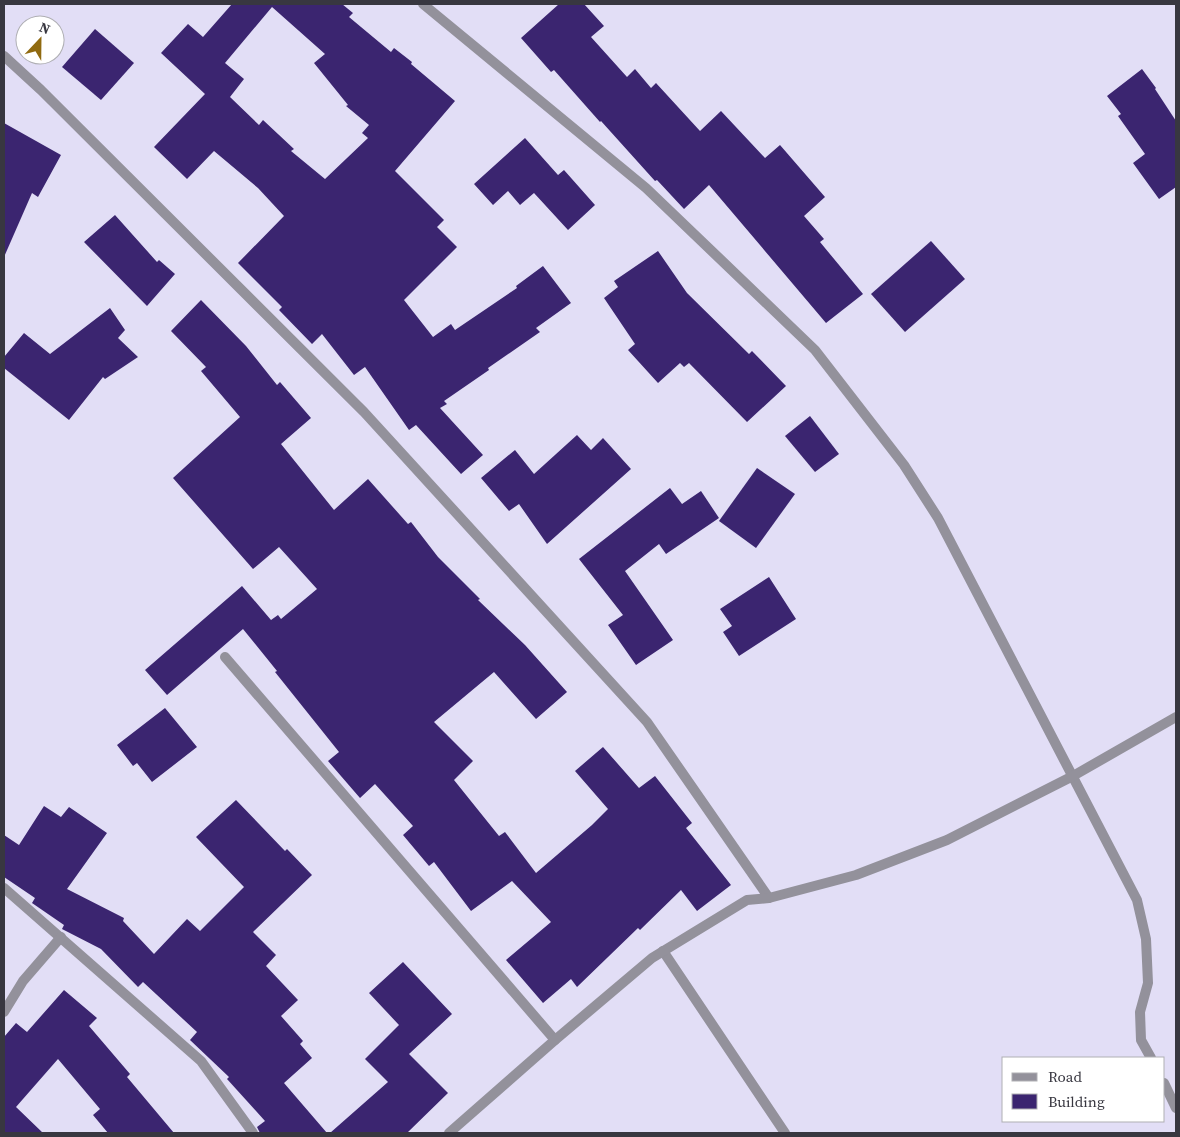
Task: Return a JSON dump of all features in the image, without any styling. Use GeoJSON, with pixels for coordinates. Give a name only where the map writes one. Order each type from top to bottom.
{"type":"FeatureCollection","features":[{"type":"Feature","properties":{"kind":"street"},"geometry":{"type":"LineString","coordinates":[[423,4],[646,188],[816,350],[904,464],[938,518],[1136,900],[1146,939],[1148,983],[1140,1012],[1142,1040],[1150,1057]]}},
{"type":"Feature","properties":{"kind":"street"},"geometry":{"type":"LineString","coordinates":[[4,56],[41,90],[364,412],[647,722],[769,898]]}},
{"type":"Feature","properties":{"kind":"street"},"geometry":{"type":"LineString","coordinates":[[225,658],[554,1040]]}},
{"type":"Feature","properties":{"kind":"street"},"geometry":{"type":"LineString","coordinates":[[449,1133],[554,1040],[652,958],[747,900],[769,898],[856,875],[947,840],[1073,776],[1176,716]]}},
{"type":"Feature","properties":{"kind":"street"},"geometry":{"type":"LineString","coordinates":[[4,888],[201,1061],[253,1133]]}},
{"type":"Feature","properties":{"kind":"street"},"geometry":{"type":"LineString","coordinates":[[4,1012],[23,982],[61,937]]}},
{"type":"Feature","properties":{"kind":"street"},"geometry":{"type":"LineString","coordinates":[[663,951],[786,1133]]}},
{"type":"Feature","properties":{"kind":"street"},"geometry":{"type":"LineString","coordinates":[[1165,1085],[1176,1108]]}},
{"type":"Feature","properties":{"kind":"building"},"geometry":{"type":"Polygon","coordinates":[[[232,4],[342,4],[353,13],[349,17],[391,52],[394,48],[412,62],[411,64],[455,101],[395,171],[444,220],[437,227],[457,247],[404,300],[433,337],[451,324],[455,330],[517,288],[516,286],[543,266],[571,303],[536,328],[540,332],[444,401],[447,404],[440,408],[483,455],[461,474],[416,425],[409,430],[365,367],[354,375],[322,334],[312,344],[279,310],[282,307],[238,263],[284,216],[258,188],[214,151],[187,179],[154,147],[205,94],[161,53],[188,24],[203,37],[232,4]],[[272,7],[225,63],[244,79],[230,97],[259,125],[263,120],[294,149],[291,151],[325,179],[368,138],[362,133],[369,125],[346,106],[348,105],[314,63],[325,54],[272,7]]]}},
{"type":"Feature","properties":{"kind":"building"},"geometry":{"type":"Polygon","coordinates":[[[559,4],[584,4],[604,26],[591,37],[627,77],[635,69],[651,88],[656,83],[700,131],[721,111],[765,158],[780,145],[825,197],[804,216],[824,239],[820,242],[863,294],[826,323],[709,185],[684,209],[657,180],[655,181],[554,70],[551,72],[521,38],[559,4]]]}},
{"type":"Feature","properties":{"kind":"building"},"geometry":{"type":"Polygon","coordinates":[[[95,29],[134,63],[101,100],[62,67],[95,29]]]}},
{"type":"Feature","properties":{"kind":"building"},"geometry":{"type":"Polygon","coordinates":[[[1142,69],[1176,121],[1176,187],[1159,199],[1133,163],[1145,154],[1118,116],[1121,114],[1107,96],[1142,69]]]}},
{"type":"Feature","properties":{"kind":"building"},"geometry":{"type":"Polygon","coordinates":[[[4,123],[61,155],[38,197],[32,193],[4,257],[4,123]]]}},
{"type":"Feature","properties":{"kind":"building"},"geometry":{"type":"Polygon","coordinates":[[[525,138],[558,175],[564,170],[595,205],[568,230],[534,193],[520,205],[508,191],[493,205],[474,184],[525,138]]]}},
{"type":"Feature","properties":{"kind":"building"},"geometry":{"type":"Polygon","coordinates":[[[115,215],[157,262],[159,260],[175,274],[147,306],[84,242],[115,215]]]}},
{"type":"Feature","properties":{"kind":"building"},"geometry":{"type":"Polygon","coordinates":[[[931,241],[965,279],[905,332],[871,294],[931,241]]]}},
{"type":"Feature","properties":{"kind":"building"},"geometry":{"type":"Polygon","coordinates":[[[658,251],[687,293],[749,354],[752,351],[786,386],[747,422],[689,363],[684,367],[680,363],[658,383],[628,350],[635,344],[604,298],[618,287],[614,281],[658,251]]]}},
{"type":"Feature","properties":{"kind":"building"},"geometry":{"type":"Polygon","coordinates":[[[201,300],[246,346],[277,385],[280,382],[311,418],[281,444],[334,510],[368,479],[408,524],[411,522],[438,557],[480,599],[478,600],[525,645],[567,692],[536,719],[494,672],[434,722],[473,761],[454,780],[499,836],[505,832],[536,873],[608,809],[575,771],[603,747],[639,788],[655,776],[692,823],[686,828],[731,885],[697,911],[681,890],[640,930],[638,928],[577,987],[571,979],[543,1003],[506,960],[551,922],[512,881],[471,911],[434,862],[429,866],[403,835],[413,826],[375,784],[360,798],[328,761],[339,752],[243,629],[167,695],[145,670],[242,586],[271,620],[278,615],[281,619],[317,589],[279,547],[253,569],[173,478],[240,417],[201,371],[206,367],[171,331],[201,300]]]}},
{"type":"Feature","properties":{"kind":"building"},"geometry":{"type":"Polygon","coordinates":[[[110,308],[125,330],[118,338],[138,357],[105,379],[103,377],[69,420],[4,368],[4,357],[24,333],[50,354],[110,308]]]}},
{"type":"Feature","properties":{"kind":"building"},"geometry":{"type":"Polygon","coordinates":[[[810,416],[839,454],[815,472],[785,436],[810,416]]]}},
{"type":"Feature","properties":{"kind":"building"},"geometry":{"type":"Polygon","coordinates":[[[577,435],[591,450],[603,438],[631,469],[547,544],[519,504],[509,511],[481,478],[515,450],[534,474],[577,435]]]}},
{"type":"Feature","properties":{"kind":"building"},"geometry":{"type":"Polygon","coordinates":[[[757,468],[795,494],[756,548],[719,521],[757,468]]]}},
{"type":"Feature","properties":{"kind":"building"},"geometry":{"type":"Polygon","coordinates":[[[670,488],[682,504],[701,491],[719,518],[666,554],[659,544],[625,571],[673,640],[636,665],[608,625],[623,615],[579,559],[670,488]]]}},
{"type":"Feature","properties":{"kind":"building"},"geometry":{"type":"Polygon","coordinates":[[[769,577],[796,619],[739,656],[723,632],[732,626],[720,609],[769,577]]]}},
{"type":"Feature","properties":{"kind":"building"},"geometry":{"type":"Polygon","coordinates":[[[165,708],[197,747],[152,782],[137,763],[133,766],[117,745],[165,708]]]}},
{"type":"Feature","properties":{"kind":"building"},"geometry":{"type":"Polygon","coordinates":[[[236,800],[285,851],[287,849],[312,875],[253,932],[276,955],[266,966],[298,1000],[281,1016],[303,1041],[300,1044],[312,1058],[284,1083],[327,1133],[260,1133],[257,1127],[265,1121],[227,1079],[229,1077],[190,1040],[197,1032],[143,982],[138,987],[101,949],[62,929],[64,925],[32,903],[35,898],[4,877],[4,835],[19,845],[44,806],[61,817],[69,807],[107,833],[67,889],[124,918],[123,921],[154,954],[187,919],[200,931],[244,887],[196,837],[236,800]]]}},
{"type":"Feature","properties":{"kind":"building"},"geometry":{"type":"Polygon","coordinates":[[[403,962],[452,1014],[409,1054],[448,1093],[407,1133],[330,1133],[388,1082],[365,1059],[399,1025],[369,993],[403,962]]]}},
{"type":"Feature","properties":{"kind":"building"},"geometry":{"type":"Polygon","coordinates":[[[64,990],[97,1018],[89,1026],[130,1074],[127,1077],[174,1133],[108,1133],[93,1115],[100,1109],[58,1059],[16,1107],[43,1133],[4,1133],[4,1037],[16,1023],[27,1032],[64,990]]]}}]}
